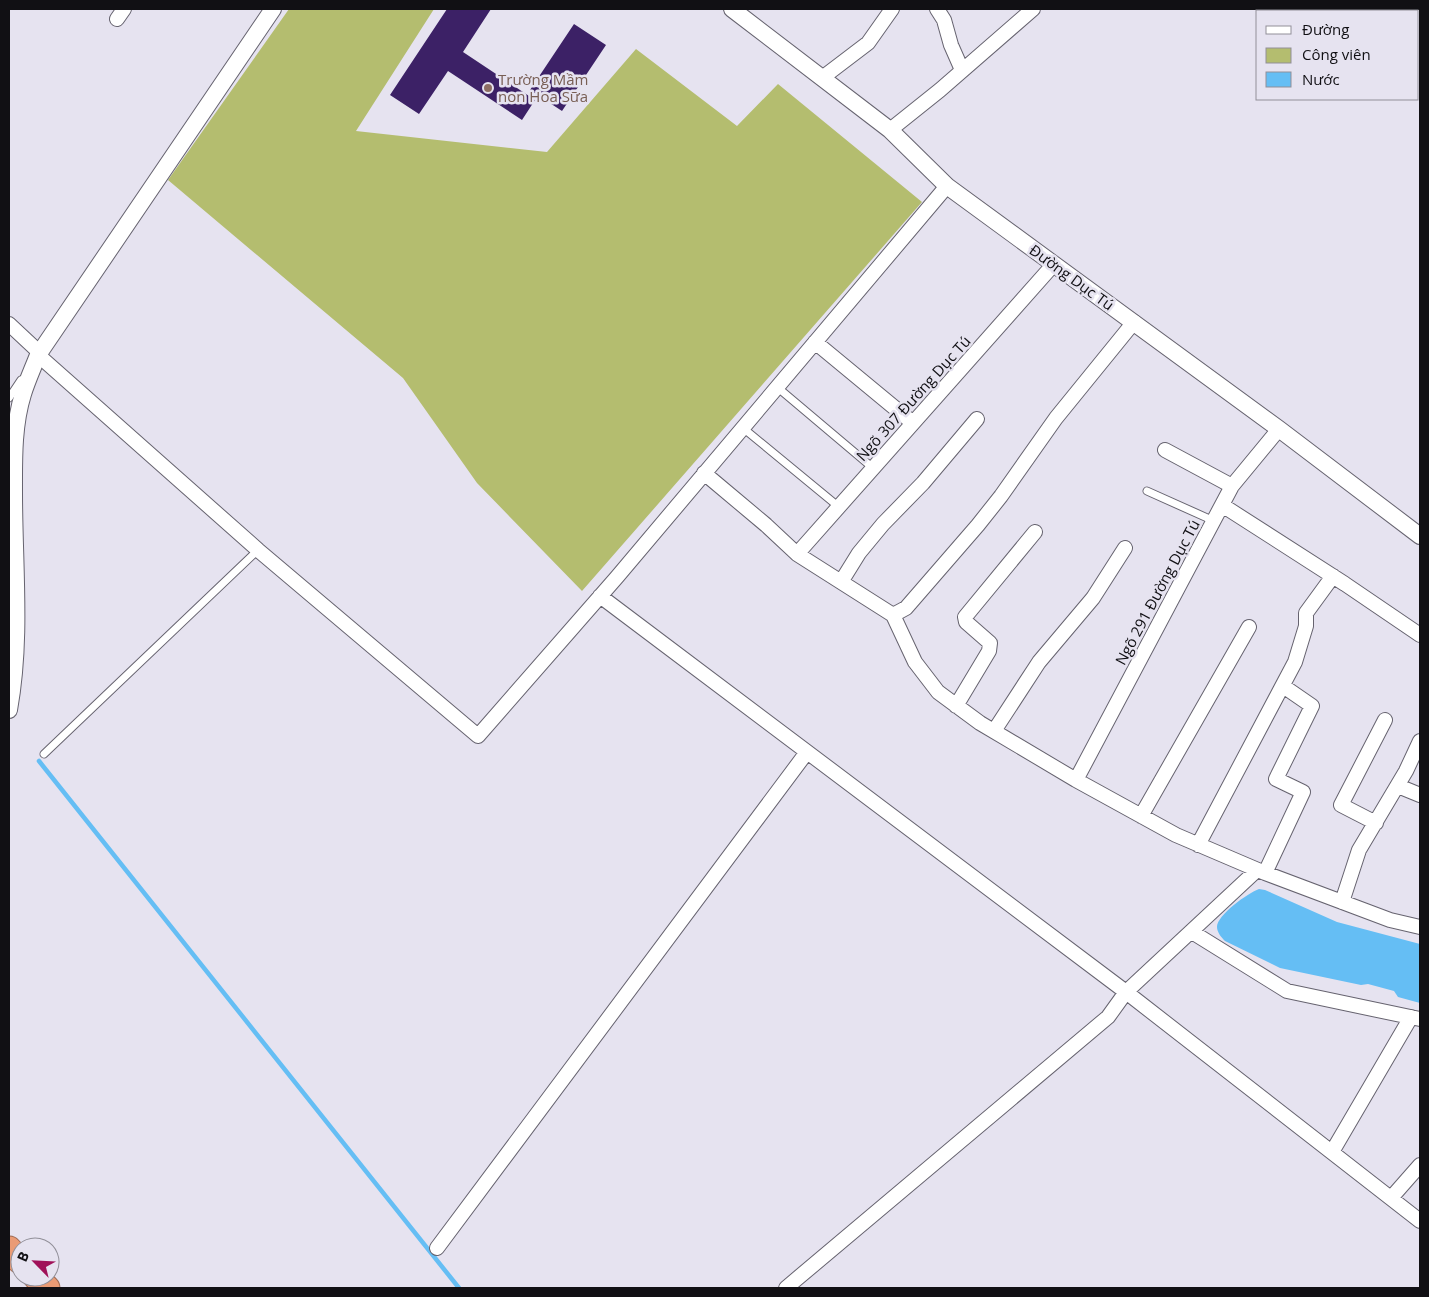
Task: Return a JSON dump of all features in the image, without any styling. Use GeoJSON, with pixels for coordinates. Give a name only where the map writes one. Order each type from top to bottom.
{"type":"FeatureCollection","features":[{"type":"Feature","properties":{"kind":"street"},"geometry":{"type":"LineString","coordinates":[[9,710],[18,625],[12,479],[15,437],[22,395],[39,354],[273,9]]}},
{"type":"Feature","properties":{"kind":"street","name":"Đường Dục Tú"},"geometry":{"type":"LineString","coordinates":[[732,9],[890,130],[947,186],[1279,428],[1420,536]]}},
{"type":"Feature","properties":{"kind":"street"},"geometry":{"type":"LineString","coordinates":[[822,78],[868,43],[892,9]]}},
{"type":"Feature","properties":{"kind":"street"},"geometry":{"type":"LineString","coordinates":[[937,9],[944,20],[951,45],[962,70]]}},
{"type":"Feature","properties":{"kind":"street"},"geometry":{"type":"LineString","coordinates":[[890,130],[1033,9]]}},
{"type":"Feature","properties":{"kind":"street"},"geometry":{"type":"LineString","coordinates":[[9,324],[39,354],[258,550],[478,736],[600,596],[947,186]]}},
{"type":"Feature","properties":{"kind":"street","name":"Ngõ 307 Đường Dục Tú"},"geometry":{"type":"LineString","coordinates":[[797,554],[1054,264]]}},
{"type":"Feature","properties":{"kind":"street"},"geometry":{"type":"LineString","coordinates":[[893,615],[906,608],[978,525],[1001,496],[1056,418],[1134,322]]}},
{"type":"Feature","properties":{"kind":"street"},"geometry":{"type":"LineString","coordinates":[[815,342],[913,423]]}},
{"type":"Feature","properties":{"kind":"street"},"geometry":{"type":"LineString","coordinates":[[841,582],[859,553],[883,524],[923,483],[977,419]]}},
{"type":"Feature","properties":{"kind":"street","name":"Ngõ 291 Đường Dục Tú"},"geometry":{"type":"LineString","coordinates":[[1076,780],[1232,486],[1279,428]]}},
{"type":"Feature","properties":{"kind":"street"},"geometry":{"type":"LineString","coordinates":[[1165,450],[1232,486]]}},
{"type":"Feature","properties":{"kind":"street"},"geometry":{"type":"LineString","coordinates":[[704,474],[766,525],[797,554],[893,615],[915,662],[938,692],[994,731],[1076,780],[1176,835],[1261,872],[1390,920],[1420,927]]}},
{"type":"Feature","properties":{"kind":"street"},"geometry":{"type":"LineString","coordinates":[[1222,505],[1333,576],[1420,635]]}},
{"type":"Feature","properties":{"kind":"street"},"geometry":{"type":"LineString","coordinates":[[956,706],[989,651],[990,643],[966,622],[965,617],[1035,532]]}},
{"type":"Feature","properties":{"kind":"street"},"geometry":{"type":"LineString","coordinates":[[994,731],[1040,662],[1093,598],[1125,548]]}},
{"type":"Feature","properties":{"kind":"street"},"geometry":{"type":"LineString","coordinates":[[1198,845],[1295,662],[1306,626],[1306,613],[1333,576]]}},
{"type":"Feature","properties":{"kind":"street"},"geometry":{"type":"LineString","coordinates":[[600,596],[1126,992],[1420,1221]]}},
{"type":"Feature","properties":{"kind":"street"},"geometry":{"type":"LineString","coordinates":[[1141,816],[1249,627]]}},
{"type":"Feature","properties":{"kind":"street"},"geometry":{"type":"LineString","coordinates":[[786,1288],[1108,1017],[1126,992],[1261,872],[1303,792],[1276,778],[1312,706],[1283,686]]}},
{"type":"Feature","properties":{"kind":"street"},"geometry":{"type":"LineString","coordinates":[[1376,823],[1342,805],[1385,720]]}},
{"type":"Feature","properties":{"kind":"street"},"geometry":{"type":"LineString","coordinates":[[1342,902],[1359,850],[1398,786],[1420,741]]}},
{"type":"Feature","properties":{"kind":"street"},"geometry":{"type":"LineString","coordinates":[[437,1248],[807,752]]}},
{"type":"Feature","properties":{"kind":"street"},"geometry":{"type":"LineString","coordinates":[[1398,786],[1420,795]]}},
{"type":"Feature","properties":{"kind":"street"},"geometry":{"type":"LineString","coordinates":[[1192,932],[1287,990],[1416,1018],[1332,1152]]}},
{"type":"Feature","properties":{"kind":"street"},"geometry":{"type":"LineString","coordinates":[[1391,1198],[1420,1165]]}},
{"type":"Feature","properties":{"kind":"lane"},"geometry":{"type":"LineString","coordinates":[[9,398],[39,354]]}},
{"type":"Feature","properties":{"kind":"lane"},"geometry":{"type":"LineString","coordinates":[[777,387],[873,468]]}},
{"type":"Feature","properties":{"kind":"lane"},"geometry":{"type":"LineString","coordinates":[[743,428],[839,507]]}},
{"type":"Feature","properties":{"kind":"lane"},"geometry":{"type":"LineString","coordinates":[[1147,491],[1214,520]]}},
{"type":"Feature","properties":{"kind":"lane"},"geometry":{"type":"LineString","coordinates":[[44,754],[258,550]]}},
{"type":"Feature","properties":{"kind":"green space"},"geometry":{"type":"Polygon","coordinates":[[[289,9],[434,9],[356,131],[547,152],[636,49],[737,126],[778,84],[922,202],[582,591],[477,483],[403,378],[168,180],[289,9]]]}},
{"type":"Feature","properties":{"kind":"water"},"geometry":{"type":"Polygon","coordinates":[[[1259,889],[1337,922],[1420,944],[1420,1003],[1398,997],[1394,991],[1368,984],[1361,985],[1280,968],[1225,941],[1218,931],[1218,922],[1234,905],[1259,889]]]}},
{"type":"Feature","properties":{"kind":"building"},"geometry":{"type":"Polygon","coordinates":[[[447,9],[491,9],[463,52],[535,100],[522,120],[448,71],[419,114],[390,95],[447,9]]]}},
{"type":"Feature","properties":{"kind":"building"},"geometry":{"type":"Polygon","coordinates":[[[574,24],[606,45],[562,111],[530,90],[574,24]]]}},
{"type":"Feature","properties":{"kind":"waterway"},"geometry":{"type":"LineString","coordinates":[[39,761],[459,1288]]}},
{"type":"Feature","properties":{"kind":"place","name":"Trường Mầm non Hoa Sữa"},"geometry":{"type":"Point","coordinates":[488,88]}}]}
